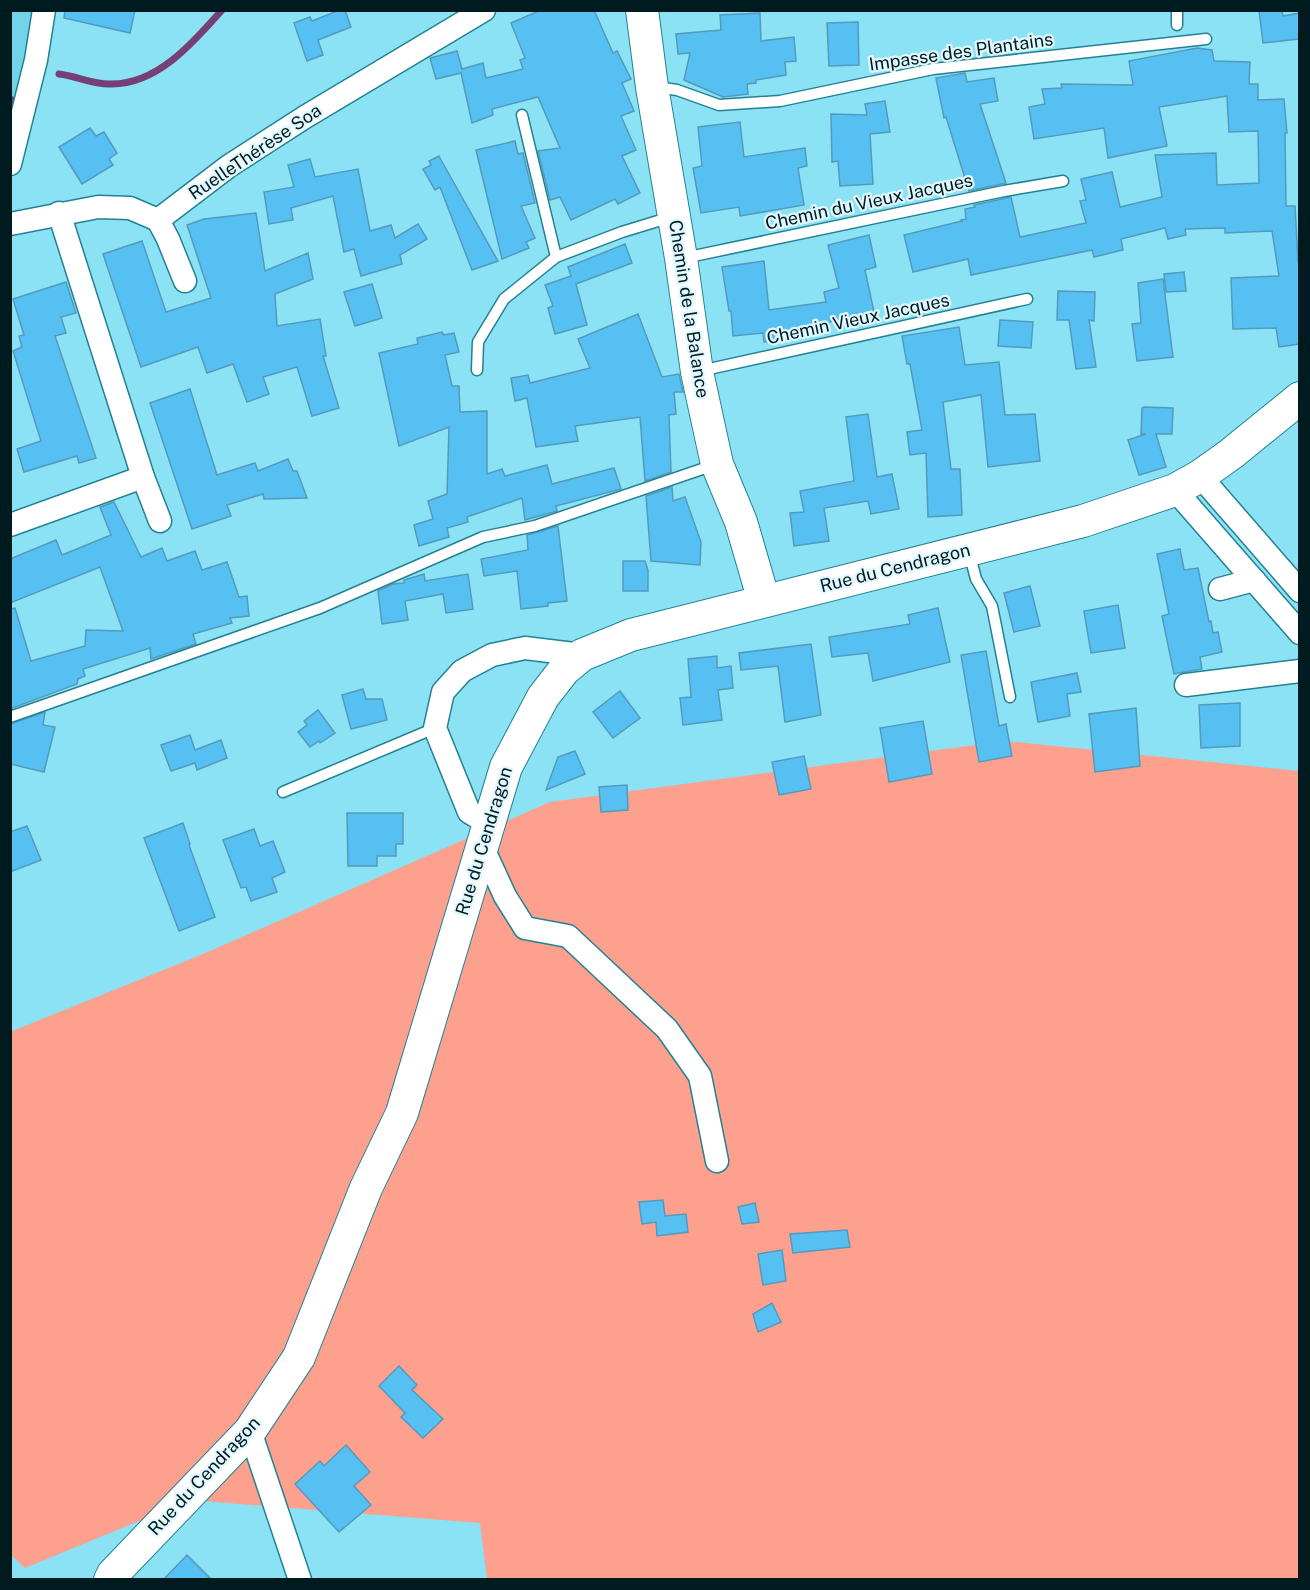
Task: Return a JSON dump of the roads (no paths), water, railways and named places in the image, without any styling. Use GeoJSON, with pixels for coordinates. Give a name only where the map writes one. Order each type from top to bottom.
{"type":"FeatureCollection","features":[{"type":"Feature","properties":{"kind":"main road","name":"Chemin de la Balance"},"geometry":{"type":"LineString","coordinates":[[642,10],[652,87],[681,258],[696,372],[717,464],[741,522],[764,601]]}},
{"type":"Feature","properties":{"kind":"main road","name":"Rue du Cendragon"},"geometry":{"type":"LineString","coordinates":[[110,1580],[113,1574],[250,1431],[299,1357],[366,1188],[402,1113],[506,767],[543,697],[564,670],[582,655],[631,635],[1083,521],[1187,483],[1231,454],[1299,398]]}},
{"type":"Feature","properties":{"kind":"street"},"geometry":{"type":"LineString","coordinates":[[10,164],[17,112],[36,60],[44,10]]}},
{"type":"Feature","properties":{"kind":"street","name":"RuelleThérèse Soa"},"geometry":{"type":"LineString","coordinates":[[158,220],[229,166],[305,117],[484,10]]}},
{"type":"Feature","properties":{"kind":"street"},"geometry":{"type":"LineString","coordinates":[[10,224],[98,207],[130,208],[158,220],[185,281]]}},
{"type":"Feature","properties":{"kind":"street"},"geometry":{"type":"LineString","coordinates":[[59,213],[143,477],[160,521]]}},
{"type":"Feature","properties":{"kind":"street"},"geometry":{"type":"LineString","coordinates":[[10,525],[143,477]]}},
{"type":"Feature","properties":{"kind":"street"},"geometry":{"type":"LineString","coordinates":[[1187,483],[1254,580],[1299,633]]}},
{"type":"Feature","properties":{"kind":"street"},"geometry":{"type":"LineString","coordinates":[[1187,483],[1299,591]]}},
{"type":"Feature","properties":{"kind":"street"},"geometry":{"type":"LineString","coordinates":[[1220,589],[1254,580]]}},
{"type":"Feature","properties":{"kind":"street"},"geometry":{"type":"LineString","coordinates":[[582,655],[525,648],[492,655],[462,671],[443,692],[435,728],[469,812],[485,835],[505,896],[525,928],[568,936],[667,1029],[700,1076],[717,1161]]}},
{"type":"Feature","properties":{"kind":"street"},"geometry":{"type":"LineString","coordinates":[[1186,685],[1299,671]]}},
{"type":"Feature","properties":{"kind":"street"},"geometry":{"type":"LineString","coordinates":[[250,1431],[300,1580]]}},
{"type":"Feature","properties":{"kind":"lane"},"geometry":{"type":"LineString","coordinates":[[1176,10],[1177,25]]}},
{"type":"Feature","properties":{"kind":"lane","name":"Impasse des Plantains"},"geometry":{"type":"LineString","coordinates":[[652,87],[676,90],[719,105],[780,101],[933,69],[1206,39]]}},
{"type":"Feature","properties":{"kind":"lane"},"geometry":{"type":"LineString","coordinates":[[522,115],[556,257]]}},
{"type":"Feature","properties":{"kind":"lane","name":"Chemin du Vieux Jacques"},"geometry":{"type":"LineString","coordinates":[[681,258],[1004,191],[1064,181]]}},
{"type":"Feature","properties":{"kind":"lane"},"geometry":{"type":"LineString","coordinates":[[477,370],[478,342],[504,299],[556,257],[622,232],[674,216]]}},
{"type":"Feature","properties":{"kind":"lane","name":"Chemin Vieux Jacques"},"geometry":{"type":"LineString","coordinates":[[696,372],[1027,298]]}},
{"type":"Feature","properties":{"kind":"lane"},"geometry":{"type":"LineString","coordinates":[[10,717],[320,608],[483,537],[536,526],[717,464]]}},
{"type":"Feature","properties":{"kind":"lane"},"geometry":{"type":"LineString","coordinates":[[968,549],[976,579],[992,606],[1011,697]]}},
{"type":"Feature","properties":{"kind":"lane"},"geometry":{"type":"LineString","coordinates":[[283,792],[435,728]]}},
{"type":"Feature","properties":{"kind":"waterway"},"geometry":{"type":"LineString","coordinates":[[59,74],[109,84],[126,83],[142,78],[172,60],[199,36],[222,10]]}}]}
